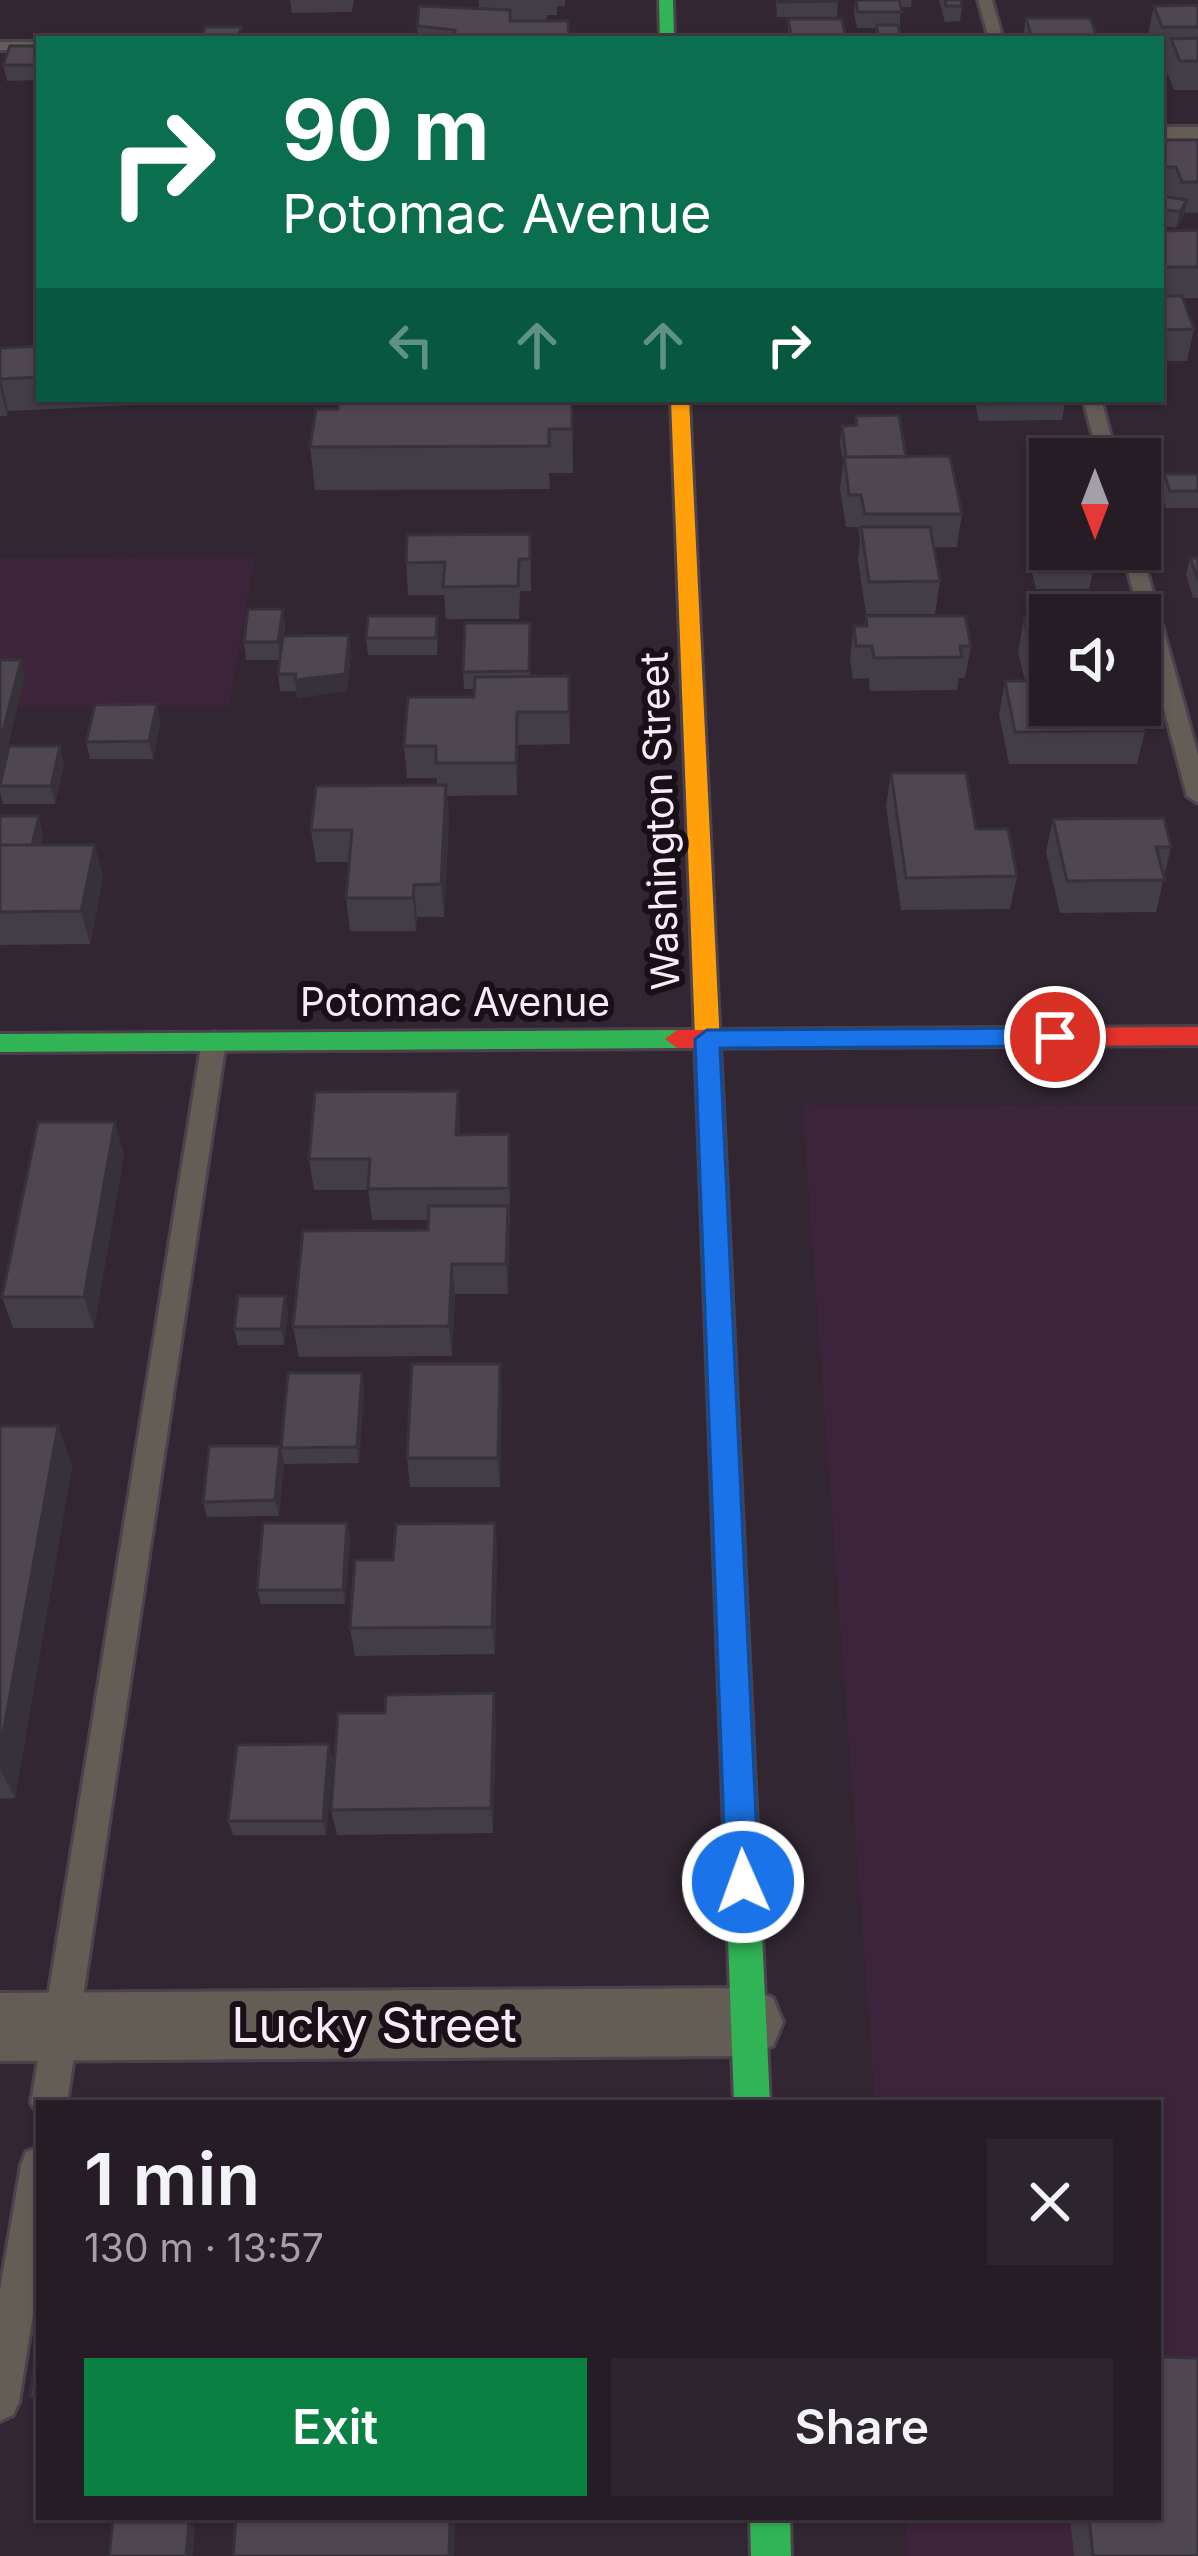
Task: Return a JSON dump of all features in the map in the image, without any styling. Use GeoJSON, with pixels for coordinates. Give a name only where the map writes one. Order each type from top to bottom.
{"type":"FeatureCollection","features":[{"type":"Feature","properties":{"kind":"street"},"geometry":{"type":"LineString","coordinates":[[666,0],[667,36]]}},
{"type":"Feature","properties":{"kind":"street"},"geometry":{"type":"LineString","coordinates":[[1164,136],[1198,136]]}},
{"type":"Feature","properties":{"kind":"street","name":"Washington Street"},"geometry":{"type":"LineString","coordinates":[[680,402],[752,2100]]}},
{"type":"Feature","properties":{"kind":"street","name":"Potomac Avenue"},"geometry":{"type":"LineString","coordinates":[[0,1042],[1198,1036]]}},
{"type":"Feature","properties":{"kind":"street","name":"Lucky Street"},"geometry":{"type":"LineString","coordinates":[[31,2027],[749,2022]]}},
{"type":"Feature","properties":{"kind":"street"},"geometry":{"type":"LineString","coordinates":[[770,2520],[771,2556]]}},
{"type":"Feature","properties":{"kind":"lane"},"geometry":{"type":"LineString","coordinates":[[986,0],[995,36]]}},
{"type":"Feature","properties":{"kind":"lane"},"geometry":{"type":"LineString","coordinates":[[0,46],[36,46]]}},
{"type":"Feature","properties":{"kind":"lane"},"geometry":{"type":"LineString","coordinates":[[1093,402],[1102,438]]}},
{"type":"Feature","properties":{"kind":"lane"},"geometry":{"type":"LineString","coordinates":[[1138,570],[1198,796]]}},
{"type":"Feature","properties":{"kind":"lane"},"geometry":{"type":"LineString","coordinates":[[48,2100],[31,2027],[214,1042]]}},
{"type":"Feature","properties":{"kind":"lane"},"geometry":{"type":"LineString","coordinates":[[0,2402],[36,2183]]}},
{"type":"Feature","properties":{"kind":"shaded area"},"geometry":{"type":"Polygon","coordinates":[[[255,557],[229,707],[16,707],[0,764],[0,558],[255,557]]]}},
{"type":"Feature","properties":{"kind":"shaded area"},"geometry":{"type":"Polygon","coordinates":[[[802,1105],[1198,1106],[1198,2556],[908,2556],[905,2520],[1161,2520],[1161,2100],[875,2100],[802,1105]]]}},
{"type":"Feature","properties":{"kind":"building"},"geometry":{"type":"Polygon","coordinates":[[[856,0],[899,0],[902,12],[858,12],[856,0]]]}},
{"type":"Feature","properties":{"kind":"building"},"geometry":{"type":"Polygon","coordinates":[[[945,0],[961,0],[962,6],[946,6],[945,0]]]}},
{"type":"Feature","properties":{"kind":"building"},"geometry":{"type":"Polygon","coordinates":[[[1198,5],[1198,27],[1162,27],[1154,6],[1198,5]]]}},
{"type":"Feature","properties":{"kind":"building"},"geometry":{"type":"Polygon","coordinates":[[[419,6],[510,10],[510,21],[568,21],[569,36],[464,36],[454,34],[455,30],[417,26],[419,6]]]}},
{"type":"Feature","properties":{"kind":"building"},"geometry":{"type":"Polygon","coordinates":[[[1026,18],[1090,18],[1097,36],[1031,36],[1026,18]]]}},
{"type":"Feature","properties":{"kind":"building"},"geometry":{"type":"Polygon","coordinates":[[[788,19],[842,19],[845,36],[803,36],[791,35],[788,19]]]}},
{"type":"Feature","properties":{"kind":"building"},"geometry":{"type":"Polygon","coordinates":[[[877,25],[898,25],[900,35],[878,35],[877,25]]]}},
{"type":"Feature","properties":{"kind":"building"},"geometry":{"type":"Polygon","coordinates":[[[205,27],[241,27],[239,36],[203,36],[205,27]]]}},
{"type":"Feature","properties":{"kind":"building"},"geometry":{"type":"Polygon","coordinates":[[[1198,38],[1198,61],[1180,61],[1171,39],[1198,38]]]}},
{"type":"Feature","properties":{"kind":"building"},"geometry":{"type":"Polygon","coordinates":[[[10,46],[36,46],[36,65],[3,65],[10,46]]]}},
{"type":"Feature","properties":{"kind":"building"},"geometry":{"type":"Polygon","coordinates":[[[1164,140],[1198,140],[1198,182],[1182,182],[1176,167],[1164,167],[1164,140]]]}},
{"type":"Feature","properties":{"kind":"building"},"geometry":{"type":"Polygon","coordinates":[[[1164,196],[1187,200],[1180,212],[1164,209],[1164,196]]]}},
{"type":"Feature","properties":{"kind":"building"},"geometry":{"type":"Polygon","coordinates":[[[1198,230],[1198,267],[1164,267],[1164,231],[1198,230]]]}},
{"type":"Feature","properties":{"kind":"building"},"geometry":{"type":"Polygon","coordinates":[[[1164,296],[1182,296],[1194,329],[1164,330],[1164,296]]]}},
{"type":"Feature","properties":{"kind":"building"},"geometry":{"type":"Polygon","coordinates":[[[36,346],[36,377],[0,381],[0,348],[36,346]]]}},
{"type":"Feature","properties":{"kind":"building"},"geometry":{"type":"Polygon","coordinates":[[[339,402],[572,402],[572,429],[549,429],[549,446],[310,447],[316,409],[338,409],[339,402]]]}},
{"type":"Feature","properties":{"kind":"building"},"geometry":{"type":"Polygon","coordinates":[[[981,402],[1065,403],[981,404],[981,402]]]}},
{"type":"Feature","properties":{"kind":"building"},"geometry":{"type":"Polygon","coordinates":[[[899,415],[906,457],[846,457],[842,426],[857,425],[856,416],[899,415]]]}},
{"type":"Feature","properties":{"kind":"building"},"geometry":{"type":"Polygon","coordinates":[[[950,456],[962,514],[865,514],[861,495],[849,495],[844,457],[950,456]]]}},
{"type":"Feature","properties":{"kind":"building"},"geometry":{"type":"Polygon","coordinates":[[[1164,474],[1198,474],[1198,491],[1170,491],[1164,474]]]}},
{"type":"Feature","properties":{"kind":"building"},"geometry":{"type":"Polygon","coordinates":[[[861,527],[930,527],[940,581],[869,582],[861,527]]]}},
{"type":"Feature","properties":{"kind":"building"},"geometry":{"type":"Polygon","coordinates":[[[530,534],[530,559],[519,559],[518,586],[443,587],[445,562],[406,563],[407,535],[530,534]]]}},
{"type":"Feature","properties":{"kind":"building"},"geometry":{"type":"Polygon","coordinates":[[[1039,570],[1093,572],[1039,572],[1039,570]]]}},
{"type":"Feature","properties":{"kind":"building"},"geometry":{"type":"Polygon","coordinates":[[[248,609],[283,609],[278,642],[244,642],[248,609]]]}},
{"type":"Feature","properties":{"kind":"building"},"geometry":{"type":"Polygon","coordinates":[[[368,616],[437,616],[436,638],[366,638],[368,616]]]}},
{"type":"Feature","properties":{"kind":"building"},"geometry":{"type":"Polygon","coordinates":[[[866,616],[965,616],[971,646],[960,646],[962,657],[874,658],[872,646],[856,646],[854,626],[867,626],[866,616]]]}},
{"type":"Feature","properties":{"kind":"building"},"geometry":{"type":"Polygon","coordinates":[[[465,623],[530,623],[529,671],[463,672],[465,623]]]}},
{"type":"Feature","properties":{"kind":"building"},"geometry":{"type":"Polygon","coordinates":[[[349,635],[345,674],[295,680],[296,674],[278,674],[283,636],[349,635]]]}},
{"type":"Feature","properties":{"kind":"building"},"geometry":{"type":"Polygon","coordinates":[[[0,660],[21,660],[0,743],[0,660]]]}},
{"type":"Feature","properties":{"kind":"building"},"geometry":{"type":"Polygon","coordinates":[[[569,676],[569,712],[517,712],[516,763],[436,763],[436,746],[404,746],[408,697],[474,697],[475,677],[569,676]]]}},
{"type":"Feature","properties":{"kind":"building"},"geometry":{"type":"Polygon","coordinates":[[[1005,681],[1029,681],[1029,726],[1144,726],[1145,731],[1015,732],[1005,681]]]}},
{"type":"Feature","properties":{"kind":"building"},"geometry":{"type":"Polygon","coordinates":[[[157,704],[149,741],[86,742],[95,705],[157,704]]]}},
{"type":"Feature","properties":{"kind":"building"},"geometry":{"type":"Polygon","coordinates":[[[9,746],[60,746],[51,786],[0,786],[9,746]]]}},
{"type":"Feature","properties":{"kind":"building"},"geometry":{"type":"Polygon","coordinates":[[[891,773],[966,773],[976,829],[1008,829],[1017,876],[906,878],[891,773]]]}},
{"type":"Feature","properties":{"kind":"building"},"geometry":{"type":"Polygon","coordinates":[[[446,785],[441,884],[414,885],[413,898],[346,898],[352,830],[311,830],[316,786],[446,785]]]}},
{"type":"Feature","properties":{"kind":"building"},"geometry":{"type":"Polygon","coordinates":[[[0,816],[39,816],[32,845],[0,845],[0,816]]]}},
{"type":"Feature","properties":{"kind":"building"},"geometry":{"type":"Polygon","coordinates":[[[1164,818],[1171,847],[1156,847],[1165,880],[1067,881],[1053,819],[1164,818]]]}},
{"type":"Feature","properties":{"kind":"building"},"geometry":{"type":"Polygon","coordinates":[[[0,845],[95,845],[81,911],[0,912],[0,845]]]}},
{"type":"Feature","properties":{"kind":"building"},"geometry":{"type":"Polygon","coordinates":[[[458,1091],[456,1135],[509,1134],[509,1188],[368,1189],[370,1159],[309,1159],[315,1092],[458,1091]]]}},
{"type":"Feature","properties":{"kind":"building"},"geometry":{"type":"Polygon","coordinates":[[[38,1122],[115,1122],[84,1297],[2,1297],[38,1122]]]}},
{"type":"Feature","properties":{"kind":"building"},"geometry":{"type":"Polygon","coordinates":[[[429,1206],[508,1206],[506,1264],[452,1264],[449,1326],[293,1327],[303,1231],[428,1230],[429,1206]]]}},
{"type":"Feature","properties":{"kind":"building"},"geometry":{"type":"Polygon","coordinates":[[[238,1296],[285,1296],[281,1329],[234,1329],[238,1296]]]}},
{"type":"Feature","properties":{"kind":"building"},"geometry":{"type":"Polygon","coordinates":[[[412,1364],[500,1364],[498,1458],[407,1458],[412,1364]]]}},
{"type":"Feature","properties":{"kind":"building"},"geometry":{"type":"Polygon","coordinates":[[[288,1373],[362,1373],[357,1447],[281,1448],[288,1373]]]}},
{"type":"Feature","properties":{"kind":"building"},"geometry":{"type":"Polygon","coordinates":[[[0,1426],[58,1426],[0,1750],[0,1426]]]}},
{"type":"Feature","properties":{"kind":"building"},"geometry":{"type":"Polygon","coordinates":[[[209,1446],[280,1446],[275,1500],[203,1502],[209,1446]]]}},
{"type":"Feature","properties":{"kind":"building"},"geometry":{"type":"Polygon","coordinates":[[[263,1523],[347,1523],[343,1590],[257,1590],[263,1523]]]}},
{"type":"Feature","properties":{"kind":"building"},"geometry":{"type":"Polygon","coordinates":[[[495,1523],[492,1627],[350,1628],[355,1560],[393,1560],[396,1524],[495,1523]]]}},
{"type":"Feature","properties":{"kind":"building"},"geometry":{"type":"Polygon","coordinates":[[[494,1693],[491,1808],[331,1810],[338,1713],[385,1713],[386,1695],[494,1693]]]}},
{"type":"Feature","properties":{"kind":"building"},"geometry":{"type":"Polygon","coordinates":[[[329,1744],[323,1821],[228,1821],[237,1745],[329,1744]]]}},
{"type":"Feature","properties":{"kind":"building"},"geometry":{"type":"Polygon","coordinates":[[[36,2355],[36,2397],[30,2397],[36,2355]]]}},
{"type":"Feature","properties":{"kind":"building"},"geometry":{"type":"Polygon","coordinates":[[[1161,2357],[1198,2358],[1198,2556],[1093,2556],[1089,2520],[1161,2520],[1161,2357]]]}},
{"type":"Feature","properties":{"kind":"building"},"geometry":{"type":"Polygon","coordinates":[[[236,2520],[450,2520],[449,2556],[233,2556],[236,2520]]]}},
{"type":"Feature","properties":{"kind":"building"},"geometry":{"type":"Polygon","coordinates":[[[113,2522],[189,2522],[186,2556],[109,2556],[113,2522]]]}},
{"type":"Feature","properties":{"kind":"traffic: fast"},"geometry":{"type":"LineString","coordinates":[[666,0],[667,36]]}},
{"type":"Feature","properties":{"kind":"traffic: fast"},"geometry":{"type":"LineString","coordinates":[[0,1043],[677,1039]]}},
{"type":"Feature","properties":{"kind":"traffic: fast"},"geometry":{"type":"LineString","coordinates":[[713,1170],[752,2100]]}},
{"type":"Feature","properties":{"kind":"traffic: fast"},"geometry":{"type":"LineString","coordinates":[[770,2520],[771,2556]]}},
{"type":"Feature","properties":{"kind":"traffic: slow"},"geometry":{"type":"LineString","coordinates":[[680,402],[713,1170]]}},
{"type":"Feature","properties":{"kind":"traffic: jam"},"geometry":{"type":"LineString","coordinates":[[677,1039],[1198,1036]]}},
{"type":"Feature","properties":{"kind":"route"},"geometry":{"type":"LineString","coordinates":[[743,1882],[707,1039],[1055,1037]]}}]}
